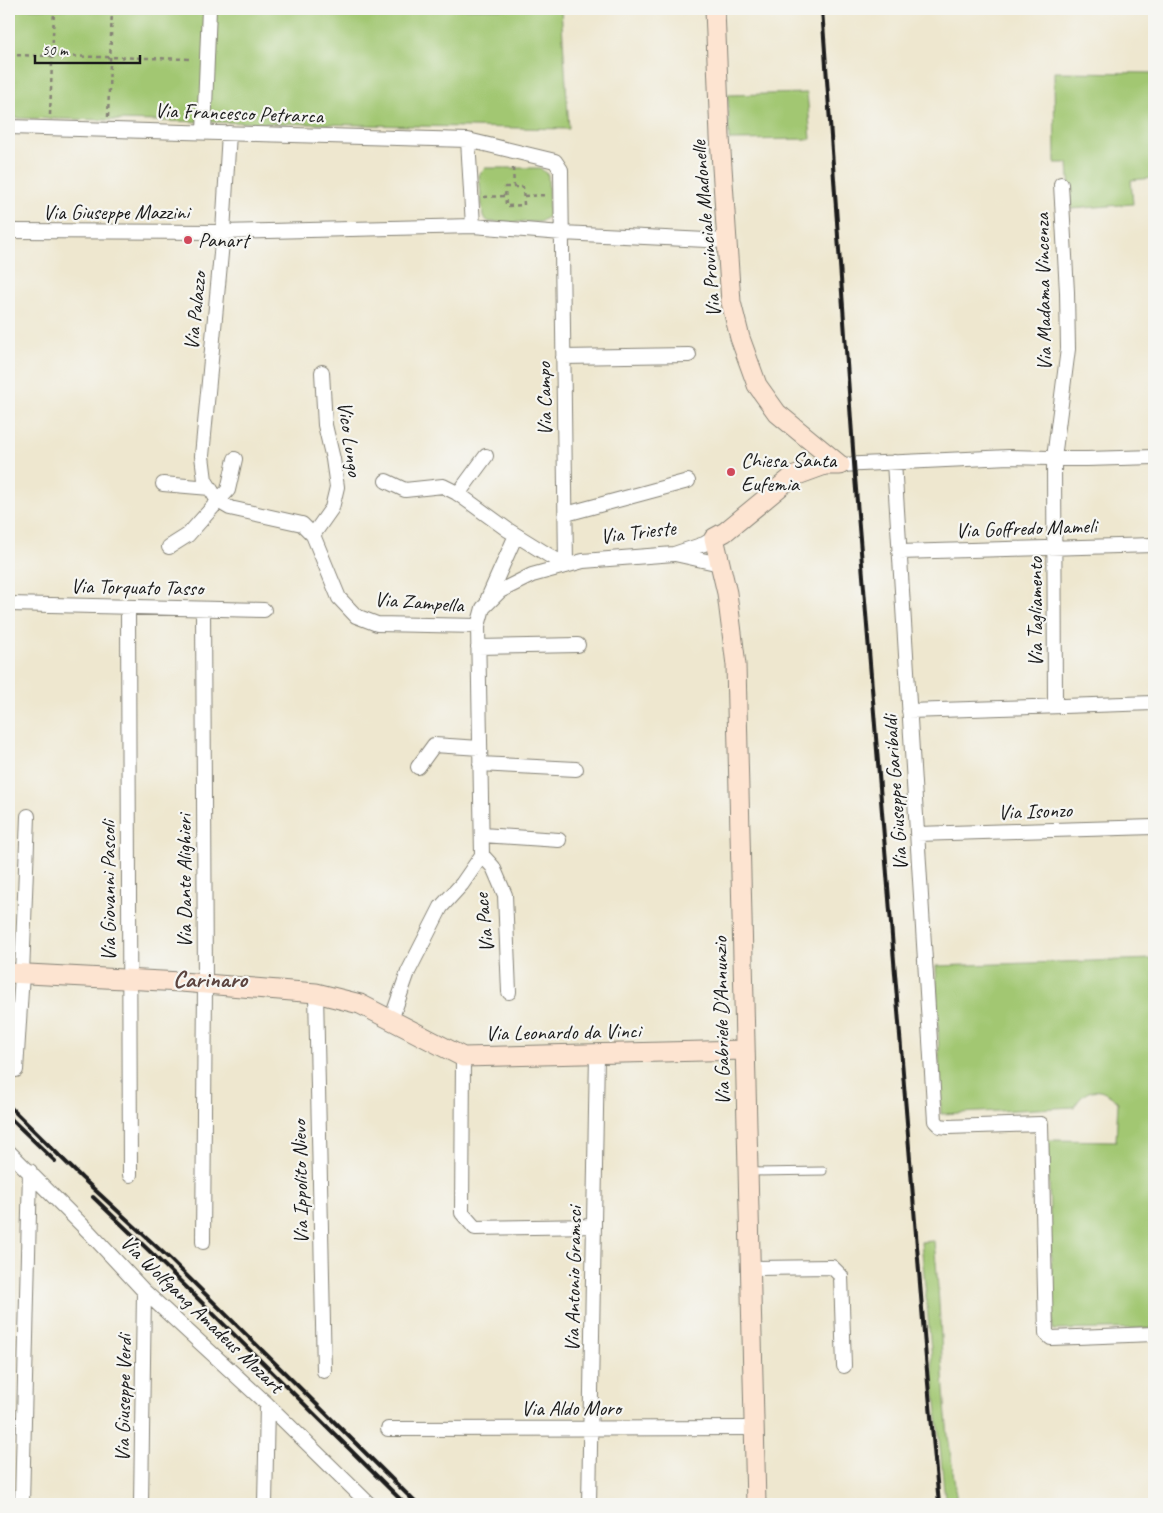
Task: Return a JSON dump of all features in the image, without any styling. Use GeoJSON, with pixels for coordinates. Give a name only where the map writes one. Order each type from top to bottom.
{"type":"FeatureCollection","features":[{"type":"Feature","properties":{"kind":"street"},"geometry":{"type":"LineString","coordinates":[[204,132],[209,9]]}},
{"type":"Feature","properties":{"kind":"street","name":"Via Provinciale Madonelle"},"geometry":{"type":"LineString","coordinates":[[715,9],[720,137],[731,302],[740,338],[757,385],[777,413],[840,465]]}},
{"type":"Feature","properties":{"kind":"street","name":"Via Francesco Petrarca"},"geometry":{"type":"LineString","coordinates":[[9,127],[468,140],[555,161],[561,170],[562,233]]}},
{"type":"Feature","properties":{"kind":"street","name":"Via Palazzo"},"geometry":{"type":"LineString","coordinates":[[213,493],[205,480],[202,456],[223,232],[229,133]]}},
{"type":"Feature","properties":{"kind":"street"},"geometry":{"type":"LineString","coordinates":[[468,140],[473,226]]}},
{"type":"Feature","properties":{"kind":"street","name":"Via Madama Vincenza"},"geometry":{"type":"LineString","coordinates":[[1054,458],[1068,349],[1061,184]]}},
{"type":"Feature","properties":{"kind":"street","name":"Via Giuseppe Mazzini"},"geometry":{"type":"LineString","coordinates":[[9,231],[223,232],[473,226],[562,233],[727,241]]}},
{"type":"Feature","properties":{"kind":"street","name":"Via Campo"},"geometry":{"type":"LineString","coordinates":[[562,233],[566,566]]}},
{"type":"Feature","properties":{"kind":"street"},"geometry":{"type":"LineString","coordinates":[[563,357],[689,355]]}},
{"type":"Feature","properties":{"kind":"street","name":"Vico Lungo"},"geometry":{"type":"LineString","coordinates":[[314,536],[332,508],[337,487],[325,425],[322,372]]}},
{"type":"Feature","properties":{"kind":"street"},"geometry":{"type":"LineString","coordinates":[[458,494],[486,456]]}},
{"type":"Feature","properties":{"kind":"street"},"geometry":{"type":"LineString","coordinates":[[840,465],[1009,457],[1086,459],[1154,457]]}},
{"type":"Feature","properties":{"kind":"street","name":"Via Tagliamento"},"geometry":{"type":"LineString","coordinates":[[1054,458],[1055,706]]}},
{"type":"Feature","properties":{"kind":"street"},"geometry":{"type":"LineString","coordinates":[[163,484],[213,493],[228,490],[235,460]]}},
{"type":"Feature","properties":{"kind":"street","name":"Via Giuseppe Garibaldi"},"geometry":{"type":"LineString","coordinates":[[894,462],[935,1121],[940,1126],[948,1127],[1041,1124],[1046,1333],[1051,1338],[1154,1334]]}},
{"type":"Feature","properties":{"kind":"street","name":"Via Trieste"},"geometry":{"type":"LineString","coordinates":[[483,608],[500,591],[532,575],[583,561],[674,554],[704,544],[725,532],[792,477],[826,466],[840,465]]}},
{"type":"Feature","properties":{"kind":"street"},"geometry":{"type":"LineString","coordinates":[[386,481],[406,490],[443,486],[566,566]]}},
{"type":"Feature","properties":{"kind":"street"},"geometry":{"type":"LineString","coordinates":[[566,514],[688,481]]}},
{"type":"Feature","properties":{"kind":"street"},"geometry":{"type":"LineString","coordinates":[[213,493],[230,508],[302,524],[314,536]]}},
{"type":"Feature","properties":{"kind":"street"},"geometry":{"type":"LineString","coordinates":[[169,547],[188,535],[213,493]]}},
{"type":"Feature","properties":{"kind":"street"},"geometry":{"type":"LineString","coordinates":[[391,1020],[408,972],[441,907],[462,884],[482,855],[478,626],[483,608],[516,535]]}},
{"type":"Feature","properties":{"kind":"street","name":"Via Zampella"},"geometry":{"type":"LineString","coordinates":[[314,536],[339,598],[356,616],[377,624],[478,626]]}},
{"type":"Feature","properties":{"kind":"street","name":"Via Gabriele D'Annunzio"},"geometry":{"type":"LineString","coordinates":[[714,538],[727,593],[736,665],[756,1504]]}},
{"type":"Feature","properties":{"kind":"street","name":"Via Goffredo Mameli"},"geometry":{"type":"LineString","coordinates":[[899,552],[1154,545]]}},
{"type":"Feature","properties":{"kind":"street"},"geometry":{"type":"LineString","coordinates":[[674,554],[720,564]]}},
{"type":"Feature","properties":{"kind":"street","name":"Via Torquato Tasso"},"geometry":{"type":"LineString","coordinates":[[9,604],[264,610]]}},
{"type":"Feature","properties":{"kind":"street","name":"Via Giovanni Pascoli"},"geometry":{"type":"LineString","coordinates":[[128,607],[130,1175]]}},
{"type":"Feature","properties":{"kind":"street","name":"Via Dante Alighieri"},"geometry":{"type":"LineString","coordinates":[[203,609],[203,1242]]}},
{"type":"Feature","properties":{"kind":"street"},"geometry":{"type":"LineString","coordinates":[[478,647],[578,645]]}},
{"type":"Feature","properties":{"kind":"street"},"geometry":{"type":"LineString","coordinates":[[909,711],[1154,703]]}},
{"type":"Feature","properties":{"kind":"street"},"geometry":{"type":"LineString","coordinates":[[418,767],[434,745],[480,748]]}},
{"type":"Feature","properties":{"kind":"street"},"geometry":{"type":"LineString","coordinates":[[480,764],[576,769]]}},
{"type":"Feature","properties":{"kind":"street"},"geometry":{"type":"LineString","coordinates":[[16,1070],[16,974],[28,816]]}},
{"type":"Feature","properties":{"kind":"street","name":"Via Isonzo"},"geometry":{"type":"LineString","coordinates":[[917,834],[1154,827]]}},
{"type":"Feature","properties":{"kind":"street"},"geometry":{"type":"LineString","coordinates":[[482,835],[559,840]]}},
{"type":"Feature","properties":{"kind":"street","name":"Via Pace"},"geometry":{"type":"LineString","coordinates":[[482,855],[493,866],[505,895],[509,992]]}},
{"type":"Feature","properties":{"kind":"street","name":"Via Leonardo da Vinci"},"geometry":{"type":"LineString","coordinates":[[16,974],[204,984],[316,993],[360,1004],[462,1057],[744,1050]]}},
{"type":"Feature","properties":{"kind":"street","name":"Via Ippolito Nievo"},"geometry":{"type":"LineString","coordinates":[[316,993],[324,1371]]}},
{"type":"Feature","properties":{"kind":"street","name":"Via Antonio Gramsci"},"geometry":{"type":"LineString","coordinates":[[589,1504],[597,1054]]}},
{"type":"Feature","properties":{"kind":"street"},"geometry":{"type":"LineString","coordinates":[[462,1057],[462,1213],[475,1228],[594,1226]]}},
{"type":"Feature","properties":{"kind":"street","name":"Via Wolfgang Amadeus Mozart"},"geometry":{"type":"LineString","coordinates":[[9,1152],[30,1171],[144,1291],[266,1404],[368,1504]]}},
{"type":"Feature","properties":{"kind":"street"},"geometry":{"type":"LineString","coordinates":[[22,1504],[30,1171]]}},
{"type":"Feature","properties":{"kind":"street"},"geometry":{"type":"LineString","coordinates":[[750,1268],[832,1267],[841,1276],[844,1366]]}},
{"type":"Feature","properties":{"kind":"street","name":"Via Giuseppe Verdi"},"geometry":{"type":"LineString","coordinates":[[141,1504],[144,1291]]}},
{"type":"Feature","properties":{"kind":"street"},"geometry":{"type":"LineString","coordinates":[[264,1504],[266,1404]]}},
{"type":"Feature","properties":{"kind":"street","name":"Via Aldo Moro"},"geometry":{"type":"LineString","coordinates":[[388,1429],[754,1428]]}},
{"type":"Feature","properties":{"kind":"lane"},"geometry":{"type":"LineString","coordinates":[[747,1172],[823,1171]]}},
{"type":"Feature","properties":{"kind":"path"},"geometry":{"type":"LineString","coordinates":[[50,128],[54,9]]}},
{"type":"Feature","properties":{"kind":"path"},"geometry":{"type":"LineString","coordinates":[[108,130],[112,9]]}},
{"type":"Feature","properties":{"kind":"path"},"geometry":{"type":"LineString","coordinates":[[9,56],[207,59]]}},
{"type":"Feature","properties":{"kind":"path"},"geometry":{"type":"LineString","coordinates":[[513,168],[514,187]]}},
{"type":"Feature","properties":{"kind":"path"},"geometry":{"type":"LineString","coordinates":[[505,187],[524,187],[524,196],[524,205],[506,206],[505,187]]}},
{"type":"Feature","properties":{"kind":"path"},"geometry":{"type":"LineString","coordinates":[[524,196],[548,195]]}},
{"type":"Feature","properties":{"kind":"path"},"geometry":{"type":"LineString","coordinates":[[481,198],[506,196]]}},
{"type":"Feature","properties":{"kind":"path"},"geometry":{"type":"LineString","coordinates":[[514,206],[515,214]]}},
{"type":"Feature","properties":{"kind":"green space"},"geometry":{"type":"Polygon","coordinates":[[[9,9],[561,9],[569,129],[9,118],[9,9]]]}},
{"type":"Feature","properties":{"kind":"green space"},"geometry":{"type":"Polygon","coordinates":[[[1054,72],[1154,73],[1154,178],[1131,180],[1133,204],[1071,209],[1068,163],[1055,163],[1054,72]]]}},
{"type":"Feature","properties":{"kind":"green space"},"geometry":{"type":"Polygon","coordinates":[[[807,93],[811,139],[729,140],[728,95],[807,93]]]}},
{"type":"Feature","properties":{"kind":"green space"},"geometry":{"type":"Polygon","coordinates":[[[485,168],[540,168],[548,175],[549,216],[540,222],[489,222],[483,217],[479,175],[485,168]]]}},
{"type":"Feature","properties":{"kind":"green space"},"geometry":{"type":"Polygon","coordinates":[[[1154,959],[1154,1328],[1053,1330],[1048,1140],[1116,1141],[1118,1102],[1105,1093],[1094,1091],[1084,1095],[1074,1107],[941,1114],[936,966],[1154,959]]]}},
{"type":"Feature","properties":{"kind":"green space"},"geometry":{"type":"Polygon","coordinates":[[[934,1241],[948,1436],[957,1504],[946,1504],[944,1490],[921,1242],[934,1241]]]}},
{"type":"Feature","properties":{"kind":"railway"},"geometry":{"type":"LineString","coordinates":[[822,9],[855,477],[939,1504]]}},
{"type":"Feature","properties":{"kind":"railway"},"geometry":{"type":"LineString","coordinates":[[9,1106],[82,1178],[171,1260],[417,1504]]}},
{"type":"Feature","properties":{"kind":"railway"},"geometry":{"type":"LineString","coordinates":[[9,1117],[55,1161]]}},
{"type":"Feature","properties":{"kind":"railway"},"geometry":{"type":"LineString","coordinates":[[93,1197],[405,1504]]}},
{"type":"Feature","properties":{"kind":"place","name":"Panart"},"geometry":{"type":"Point","coordinates":[188,240]}},
{"type":"Feature","properties":{"kind":"place","name":"Chiesa Santa Eufemia"},"geometry":{"type":"Point","coordinates":[731,472]}},
{"type":"Feature","properties":{"kind":"district","name":"Carinaro"},"geometry":{"type":"Point","coordinates":[210,979]}}]}
